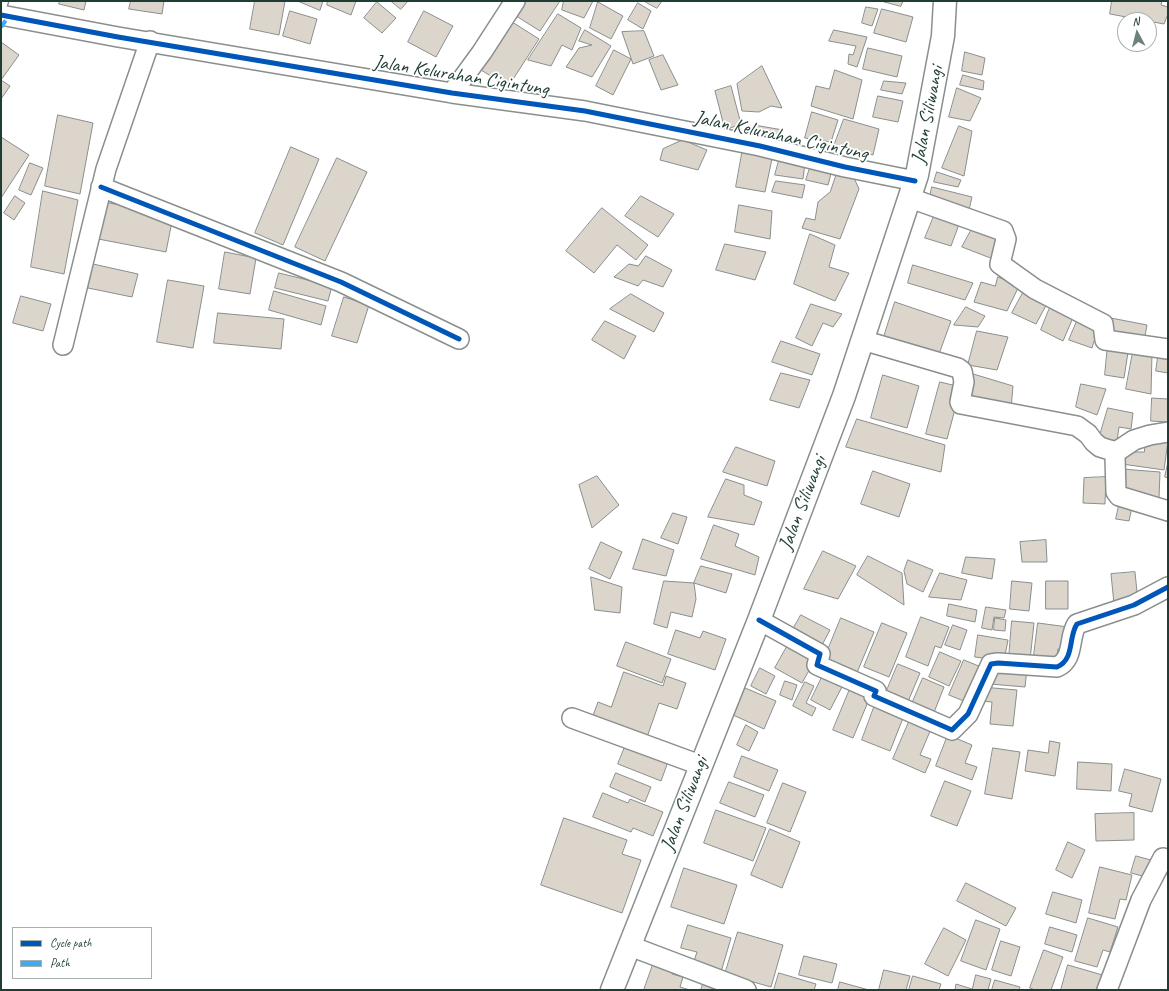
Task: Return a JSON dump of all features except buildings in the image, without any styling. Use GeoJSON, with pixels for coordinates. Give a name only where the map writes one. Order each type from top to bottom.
{"type":"FeatureCollection","features":[{"type":"Feature","properties":{"kind":"main road","name":"Jalan Siliwangi"},"geometry":{"type":"LineString","coordinates":[[612,990],[700,765],[759,620],[844,396],[912,190],[943,36],[945,1]]}},
{"type":"Feature","properties":{"kind":"street"},"geometry":{"type":"LineString","coordinates":[[452,93],[482,52],[515,1]]}},
{"type":"Feature","properties":{"kind":"street","name":"Jalan Kelurahan Cigintung"},"geometry":{"type":"LineString","coordinates":[[3,13],[150,41],[452,93],[585,111],[760,146],[844,167],[912,190],[1002,231],[1006,239],[1000,264],[1035,288],[1103,324],[1105,340],[1168,349]]}},
{"type":"Feature","properties":{"kind":"street"},"geometry":{"type":"LineString","coordinates":[[63,345],[101,187],[150,41]]}},
{"type":"Feature","properties":{"kind":"street"},"geometry":{"type":"LineString","coordinates":[[101,187],[340,282],[459,339]]}},
{"type":"Feature","properties":{"kind":"street"},"geometry":{"type":"LineString","coordinates":[[862,340],[958,368],[962,371],[963,376],[961,404],[1077,426],[1088,434],[1100,447],[1113,451],[1119,450],[1134,440],[1150,435],[1168,432]]}},
{"type":"Feature","properties":{"kind":"street"},"geometry":{"type":"LineString","coordinates":[[1113,451],[1115,457],[1116,492],[1119,496],[1168,511]]}},
{"type":"Feature","properties":{"kind":"street"},"geometry":{"type":"LineString","coordinates":[[759,620],[820,654],[817,665],[876,691],[874,696],[952,730],[968,714],[990,664],[998,663],[1058,667],[1062,665],[1069,655],[1073,630],[1077,624],[1134,605],[1168,587]]}},
{"type":"Feature","properties":{"kind":"street"},"geometry":{"type":"LineString","coordinates":[[572,718],[700,765]]}},
{"type":"Feature","properties":{"kind":"street"},"geometry":{"type":"LineString","coordinates":[[1107,990],[1141,900],[1163,858]]}},
{"type":"Feature","properties":{"kind":"street"},"geometry":{"type":"LineString","coordinates":[[630,946],[746,990]]}},
{"type":"Feature","properties":{"kind":"marked path"},"geometry":{"type":"LineString","coordinates":[[1,27],[9,16]]}},
{"type":"Feature","properties":{"kind":"cycle path"},"geometry":{"type":"LineString","coordinates":[[1,15],[118,37],[452,93],[585,111],[760,146],[845,167],[915,181]]}},
{"type":"Feature","properties":{"kind":"cycle path"},"geometry":{"type":"LineString","coordinates":[[101,187],[341,282],[459,339]]}},
{"type":"Feature","properties":{"kind":"cycle path"},"geometry":{"type":"LineString","coordinates":[[759,620],[820,654],[817,665],[876,691],[874,696],[952,730],[968,714],[991,664],[998,663],[1057,667],[1063,663],[1069,653],[1074,629],[1077,624],[1134,605],[1168,587]]}}]}
